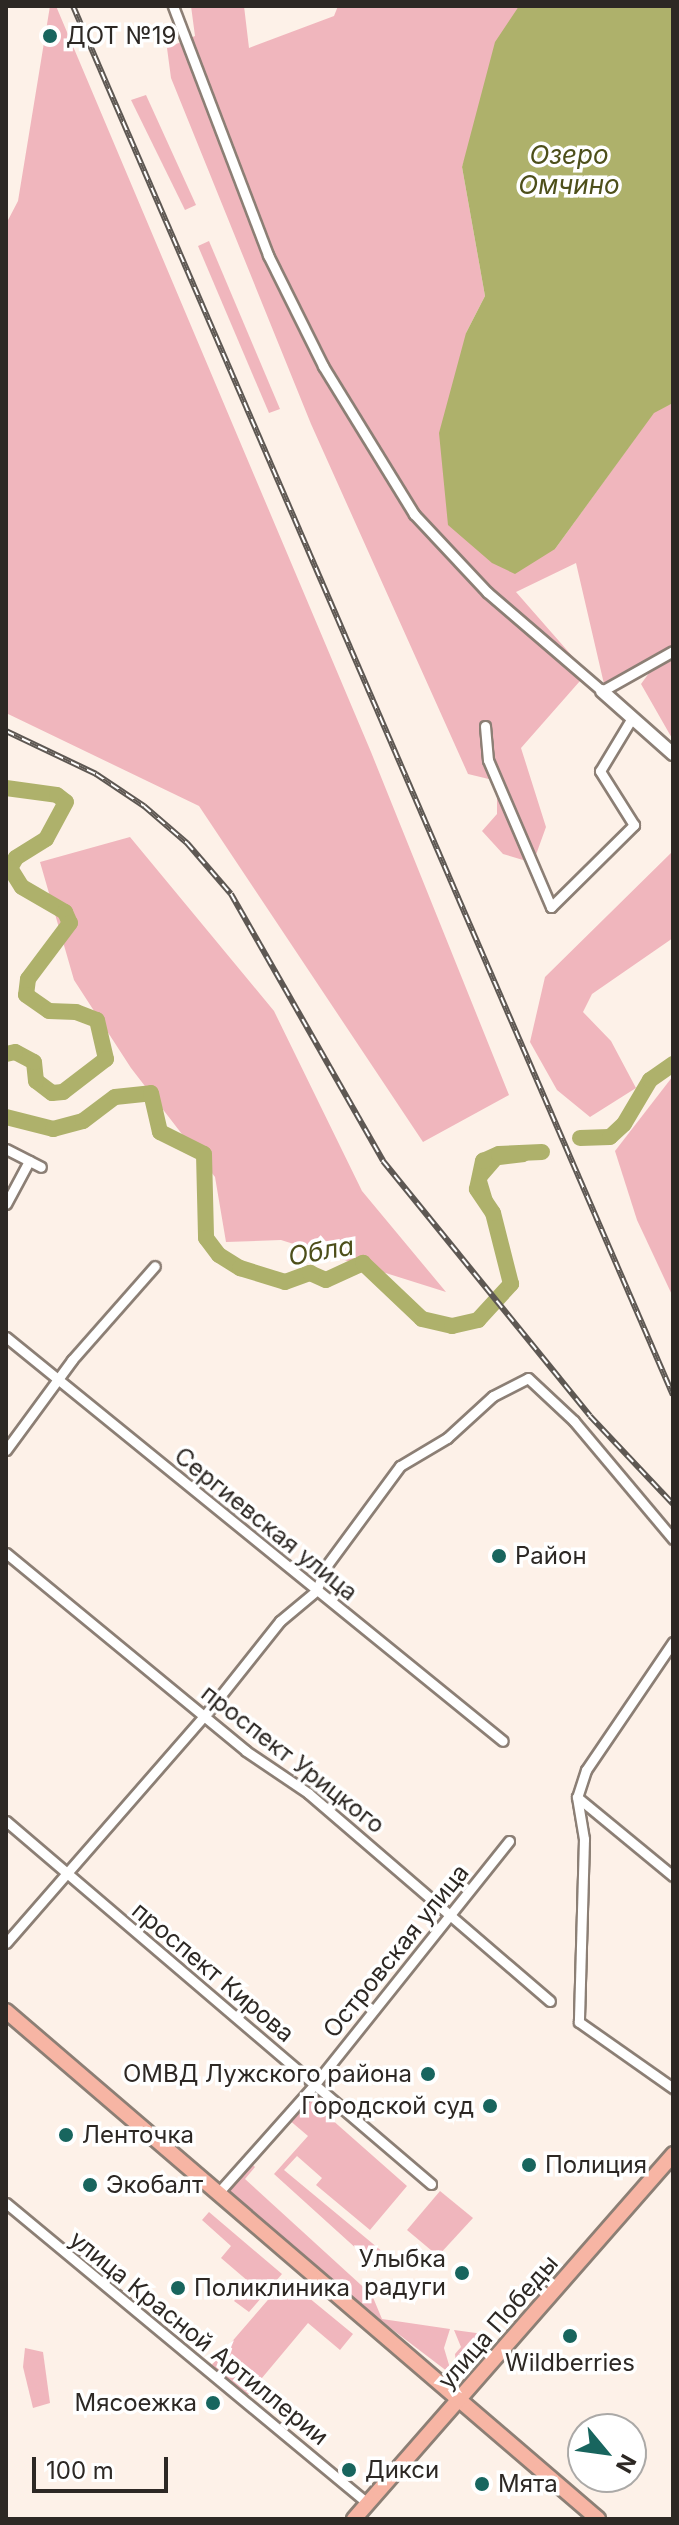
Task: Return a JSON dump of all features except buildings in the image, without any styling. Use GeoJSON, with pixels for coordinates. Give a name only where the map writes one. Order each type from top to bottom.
{"type":"FeatureCollection","features":[{"type":"Feature","properties":{"kind":"main road"},"geometry":{"type":"LineString","coordinates":[[6,2011],[598,2519]]}},
{"type":"Feature","properties":{"kind":"main road","name":"улица Победы"},"geometry":{"type":"LineString","coordinates":[[354,2519],[673,2154]]}},
{"type":"Feature","properties":{"kind":"street"},"geometry":{"type":"LineString","coordinates":[[173,6],[268,255],[323,366],[388,476],[447,553],[673,754]]}},
{"type":"Feature","properties":{"kind":"street"},"geometry":{"type":"LineString","coordinates":[[602,691],[673,651]]}},
{"type":"Feature","properties":{"kind":"street"},"geometry":{"type":"LineString","coordinates":[[485,726],[488,760],[551,907],[634,825],[600,771],[632,718]]}},
{"type":"Feature","properties":{"kind":"street"},"geometry":{"type":"LineString","coordinates":[[6,1149],[41,1167]]}},
{"type":"Feature","properties":{"kind":"street"},"geometry":{"type":"LineString","coordinates":[[6,1204],[29,1161]]}},
{"type":"Feature","properties":{"kind":"street"},"geometry":{"type":"LineString","coordinates":[[6,1450],[60,1383],[72,1360],[155,1266]]}},
{"type":"Feature","properties":{"kind":"street","name":"Сергиевская улица"},"geometry":{"type":"LineString","coordinates":[[6,1337],[503,1741]]}},
{"type":"Feature","properties":{"kind":"street"},"geometry":{"type":"LineString","coordinates":[[6,1943],[64,1872],[206,1714],[298,1601],[316,1591],[327,1565],[400,1466],[447,1438],[493,1396],[528,1378],[574,1421],[673,1539]]}},
{"type":"Feature","properties":{"kind":"street","name":"проспект Урицкого"},"geometry":{"type":"LineString","coordinates":[[6,1553],[452,1913],[550,2001]]}},
{"type":"Feature","properties":{"kind":"street"},"geometry":{"type":"LineString","coordinates":[[673,1642],[586,1770],[577,1797],[584,1839],[579,2022],[673,2088]]}},
{"type":"Feature","properties":{"kind":"street"},"geometry":{"type":"LineString","coordinates":[[577,1797],[673,1876]]}},
{"type":"Feature","properties":{"kind":"street","name":"проспект Кирова"},"geometry":{"type":"LineString","coordinates":[[6,1821],[431,2184]]}},
{"type":"Feature","properties":{"kind":"street","name":"Островская улица"},"geometry":{"type":"LineString","coordinates":[[218,2193],[315,2084],[509,1841]]}},
{"type":"Feature","properties":{"kind":"street","name":"улица Красной Артиллерии"},"geometry":{"type":"LineString","coordinates":[[6,2203],[368,2504]]}},
{"type":"Feature","properties":{"kind":"shaded area"},"geometry":{"type":"Polygon","coordinates":[[[50,6],[56,6],[371,752],[509,1095],[423,1142],[199,806],[6,713],[6,224],[18,201],[50,6]]]}},
{"type":"Feature","properties":{"kind":"shaded area"},"geometry":{"type":"Polygon","coordinates":[[[191,6],[244,6],[249,48],[334,16],[338,6],[519,6],[462,167],[485,296],[466,333],[555,549],[654,412],[673,403],[673,740],[641,684],[660,658],[604,684],[576,563],[516,592],[587,673],[521,748],[546,827],[533,863],[503,854],[482,831],[497,814],[497,781],[468,774],[311,424],[171,78],[167,48],[195,36],[191,6]]]}},
{"type":"Feature","properties":{"kind":"shaded area"},"geometry":{"type":"Polygon","coordinates":[[[146,95],[196,205],[185,210],[131,100],[146,95]]]}},
{"type":"Feature","properties":{"kind":"shaded area"},"geometry":{"type":"Polygon","coordinates":[[[209,241],[280,409],[269,413],[198,246],[209,241]]]}},
{"type":"Feature","properties":{"kind":"shaded area"},"geometry":{"type":"Polygon","coordinates":[[[130,837],[274,1011],[362,1191],[446,1292],[281,1240],[226,1242],[215,1177],[131,1068],[74,980],[40,862],[130,837]]]}},
{"type":"Feature","properties":{"kind":"shaded area"},"geometry":{"type":"Polygon","coordinates":[[[673,851],[673,938],[592,994],[583,1012],[611,1041],[636,1088],[590,1117],[557,1090],[530,1042],[545,977],[673,851]]]}},
{"type":"Feature","properties":{"kind":"shaded area"},"geometry":{"type":"Polygon","coordinates":[[[673,1076],[673,1297],[637,1220],[615,1151],[673,1076]]]}},
{"type":"Feature","properties":{"kind":"shaded area"},"geometry":{"type":"Polygon","coordinates":[[[317,2086],[340,2105],[330,2118],[407,2186],[370,2230],[316,2185],[322,2178],[297,2156],[284,2170],[390,2258],[380,2270],[274,2174],[308,2136],[288,2119],[317,2086]]]}},
{"type":"Feature","properties":{"kind":"shaded area"},"geometry":{"type":"Polygon","coordinates":[[[250,2162],[255,2167],[245,2179],[372,2295],[382,2319],[450,2329],[444,2348],[452,2375],[372,2314],[226,2189],[250,2162]]]}},
{"type":"Feature","properties":{"kind":"shaded area"},"geometry":{"type":"Polygon","coordinates":[[[440,2191],[473,2218],[438,2256],[407,2230],[440,2191]]]}},
{"type":"Feature","properties":{"kind":"shaded area"},"geometry":{"type":"Polygon","coordinates":[[[209,2212],[282,2274],[249,2312],[234,2301],[249,2282],[221,2258],[231,2246],[202,2220],[209,2212]]]}},
{"type":"Feature","properties":{"kind":"shaded area"},"geometry":{"type":"Polygon","coordinates":[[[286,2279],[353,2334],[340,2350],[308,2323],[246,2397],[210,2367],[286,2279]]]}},
{"type":"Feature","properties":{"kind":"shaded area"},"geometry":{"type":"Polygon","coordinates":[[[454,2330],[491,2335],[457,2374],[455,2354],[461,2347],[454,2330]]]}},
{"type":"Feature","properties":{"kind":"shaded area"},"geometry":{"type":"Polygon","coordinates":[[[25,2348],[43,2352],[50,2403],[33,2408],[23,2367],[25,2348]]]}},
{"type":"Feature","properties":{"kind":"water","name":"Озеро Омчино"},"geometry":{"type":"Polygon","coordinates":[[[519,6],[673,6],[673,403],[654,413],[555,549],[515,574],[492,563],[448,525],[439,433],[466,333],[485,296],[462,167],[495,42],[519,6]]]}},
{"type":"Feature","properties":{"kind":"water"},"geometry":{"type":"Polygon","coordinates":[[[542,1152],[525,1162],[500,1165],[487,1180],[519,1287],[511,1284],[493,1213],[477,1189],[483,1161],[499,1154],[542,1152]]]}},
{"type":"Feature","properties":{"kind":"waterway","name":"Обла"},"geometry":{"type":"LineString","coordinates":[[6,788],[57,795],[66,802],[46,839],[16,858],[10,868],[22,887],[65,912],[70,923],[28,979],[26,995],[49,1011],[76,1012],[97,1020],[106,1059],[63,1092],[52,1093],[36,1081],[34,1062],[15,1052],[6,1054]]}},
{"type":"Feature","properties":{"kind":"waterway","name":"Обла"},"geometry":{"type":"LineString","coordinates":[[580,1138],[610,1137],[624,1124],[650,1080],[673,1064]]}},
{"type":"Feature","properties":{"kind":"waterway","name":"Обла"},"geometry":{"type":"LineString","coordinates":[[6,1117],[53,1129],[83,1121],[115,1097],[151,1093],[160,1132],[204,1154],[206,1238],[219,1255],[240,1268],[285,1282],[310,1273],[326,1280],[363,1263],[422,1319],[452,1326],[478,1320],[511,1284],[493,1213],[477,1189],[483,1161],[499,1154],[542,1152]]}},
{"type":"Feature","properties":{"kind":"railway"},"geometry":{"type":"LineString","coordinates":[[73,6],[673,1395]]}},
{"type":"Feature","properties":{"kind":"railway"},"geometry":{"type":"LineString","coordinates":[[6,731],[96,774],[144,806],[187,843],[231,894],[383,1161],[590,1416],[673,1504]]}},
{"type":"Feature","properties":{"kind":"place","name":"ДОТ №19"},"geometry":{"type":"Point","coordinates":[50,36]}},
{"type":"Feature","properties":{"kind":"place","name":"Район"},"geometry":{"type":"Point","coordinates":[499,1556]}},
{"type":"Feature","properties":{"kind":"place","name":"ОМВД Лужского района"},"geometry":{"type":"Point","coordinates":[428,2074]}},
{"type":"Feature","properties":{"kind":"place","name":"Городской суд"},"geometry":{"type":"Point","coordinates":[490,2106]}},
{"type":"Feature","properties":{"kind":"place","name":"Ленточка"},"geometry":{"type":"Point","coordinates":[66,2135]}},
{"type":"Feature","properties":{"kind":"place","name":"Полиция"},"geometry":{"type":"Point","coordinates":[529,2165]}},
{"type":"Feature","properties":{"kind":"place","name":"Экобалт"},"geometry":{"type":"Point","coordinates":[90,2185]}},
{"type":"Feature","properties":{"kind":"place","name":"Улыбка радуги"},"geometry":{"type":"Point","coordinates":[462,2273]}},
{"type":"Feature","properties":{"kind":"place","name":"Поликлиника"},"geometry":{"type":"Point","coordinates":[178,2288]}},
{"type":"Feature","properties":{"kind":"place","name":"Wildberries"},"geometry":{"type":"Point","coordinates":[570,2336]}},
{"type":"Feature","properties":{"kind":"place","name":"Мясоежка"},"geometry":{"type":"Point","coordinates":[213,2403]}},
{"type":"Feature","properties":{"kind":"place","name":"Дикси"},"geometry":{"type":"Point","coordinates":[349,2470]}},
{"type":"Feature","properties":{"kind":"place","name":"Мята"},"geometry":{"type":"Point","coordinates":[482,2484]}}]}
